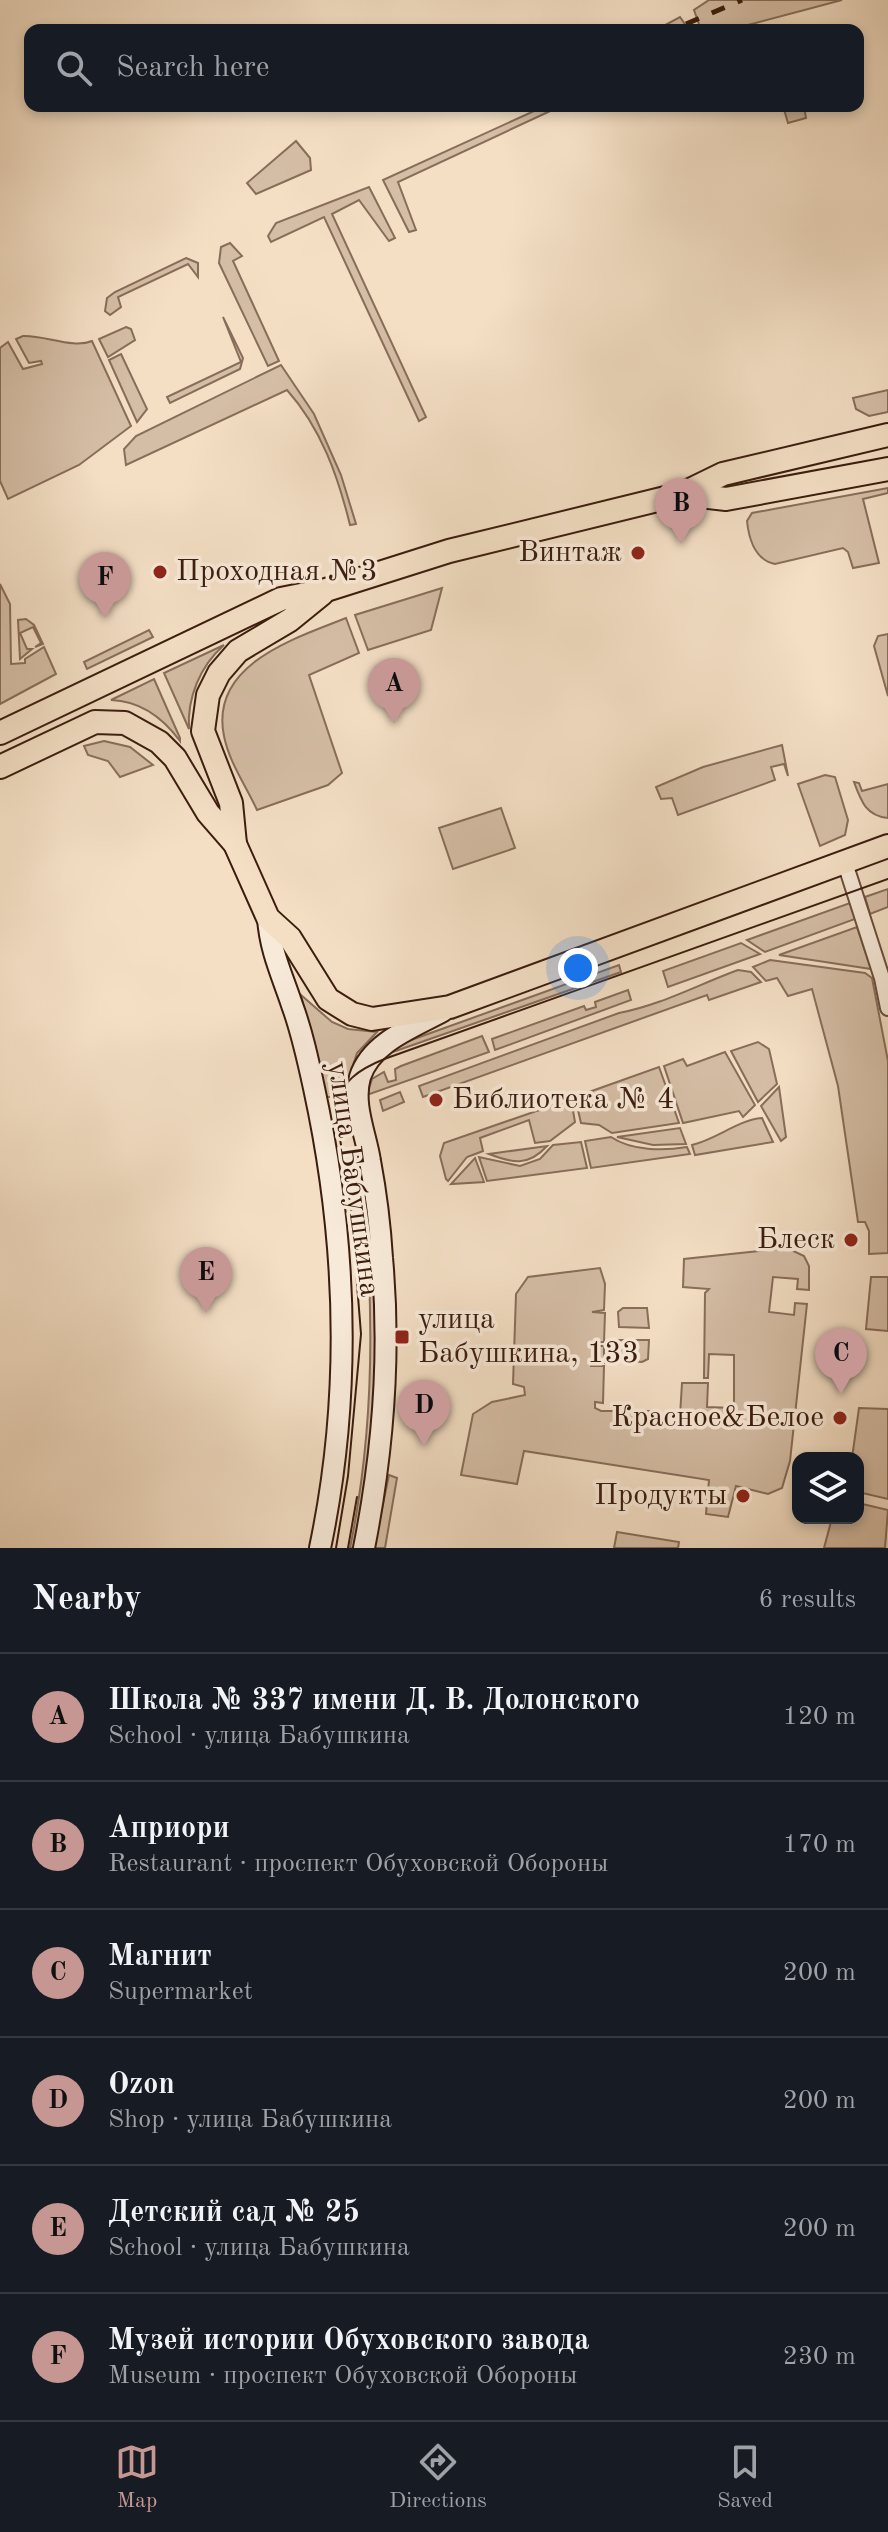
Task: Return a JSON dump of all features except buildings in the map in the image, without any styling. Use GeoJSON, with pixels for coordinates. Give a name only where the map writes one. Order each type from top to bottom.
{"type":"FeatureCollection","features":[{"type":"Feature","properties":{"kind":"main road"},"geometry":{"type":"LineString","coordinates":[[0,733],[281,599],[326,590],[449,551],[682,494],[723,474],[888,435]]}},
{"type":"Feature","properties":{"kind":"main road"},"geometry":{"type":"LineString","coordinates":[[682,494],[726,499],[888,469]]}},
{"type":"Feature","properties":{"kind":"main road","name":"улица Бабушкина"},"geometry":{"type":"LineString","coordinates":[[235,844],[231,803],[203,731],[208,695],[219,673],[238,651],[290,620],[326,590]]}},
{"type":"Feature","properties":{"kind":"main road","name":"улица Бабушкина"},"geometry":{"type":"LineString","coordinates":[[0,767],[95,722],[110,720],[141,729],[175,758],[208,813],[235,844],[268,918],[270,947],[293,1007],[318,1109],[339,1259],[342,1371],[339,1433],[320,1548]]}},
{"type":"Feature","properties":{"kind":"main road"},"geometry":{"type":"LineString","coordinates":[[450,1007],[888,846]]}},
{"type":"Feature","properties":{"kind":"main road","name":"улица Бабушкина"},"geometry":{"type":"LineString","coordinates":[[268,918],[290,938],[332,1003],[352,1014],[381,1019],[450,1007]]}},
{"type":"Feature","properties":{"kind":"main road","name":"улица Бабушкина"},"geometry":{"type":"LineString","coordinates":[[364,1548],[381,1442],[386,1338],[377,1205],[358,1093],[361,1076],[371,1056],[403,1032],[450,1007]]}},
{"type":"Feature","properties":{"kind":"street"},"geometry":{"type":"LineString","coordinates":[[845,863],[882,975],[888,1008]]}},
{"type":"Feature","properties":{"kind":"shaded area"},"geometry":{"type":"Polygon","coordinates":[[[709,0],[842,0],[752,24],[699,24],[694,10],[709,0]]]}},
{"type":"Feature","properties":{"kind":"shaded area"},"geometry":{"type":"Polygon","coordinates":[[[680,17],[685,24],[667,24],[680,17]]]}},
{"type":"Feature","properties":{"kind":"shaded area"},"geometry":{"type":"Polygon","coordinates":[[[532,112],[548,112],[398,182],[416,230],[409,232],[383,180],[532,112]]]}},
{"type":"Feature","properties":{"kind":"shaded area"},"geometry":{"type":"Polygon","coordinates":[[[785,112],[805,112],[806,118],[788,123],[785,112]]]}},
{"type":"Feature","properties":{"kind":"shaded area"},"geometry":{"type":"Polygon","coordinates":[[[296,141],[310,158],[311,170],[256,194],[247,183],[296,141]]]}},
{"type":"Feature","properties":{"kind":"shaded area"},"geometry":{"type":"Polygon","coordinates":[[[369,187],[395,238],[389,241],[359,200],[332,214],[426,417],[419,421],[324,217],[271,242],[268,236],[276,223],[369,187]]]}},
{"type":"Feature","properties":{"kind":"shaded area"},"geometry":{"type":"Polygon","coordinates":[[[230,243],[242,256],[233,261],[279,361],[268,366],[219,263],[221,247],[230,243]]]}},
{"type":"Feature","properties":{"kind":"shaded area"},"geometry":{"type":"Polygon","coordinates":[[[186,258],[198,263],[198,277],[188,264],[118,297],[121,307],[110,315],[105,311],[107,298],[115,292],[186,258]]]}},
{"type":"Feature","properties":{"kind":"shaded area"},"geometry":{"type":"Polygon","coordinates":[[[223,317],[243,358],[240,369],[170,403],[167,397],[241,362],[223,317]]]}},
{"type":"Feature","properties":{"kind":"shaded area"},"geometry":{"type":"Polygon","coordinates":[[[126,327],[131,329],[135,340],[108,357],[99,339],[126,327]]]}},
{"type":"Feature","properties":{"kind":"shaded area"},"geometry":{"type":"Polygon","coordinates":[[[23,336],[68,343],[92,341],[131,426],[79,465],[8,499],[0,481],[0,348],[8,342],[23,369],[42,364],[41,361],[29,363],[16,339],[23,336]]]}},
{"type":"Feature","properties":{"kind":"shaded area"},"geometry":{"type":"Polygon","coordinates":[[[121,354],[147,409],[137,422],[109,360],[121,354]]]}},
{"type":"Feature","properties":{"kind":"shaded area"},"geometry":{"type":"Polygon","coordinates":[[[281,365],[314,414],[341,475],[356,524],[350,525],[334,471],[319,436],[287,390],[126,465],[124,449],[136,436],[281,365]]]}},
{"type":"Feature","properties":{"kind":"shaded area"},"geometry":{"type":"Polygon","coordinates":[[[888,390],[888,412],[869,416],[856,409],[853,398],[888,390]]]}},
{"type":"Feature","properties":{"kind":"shaded area"},"geometry":{"type":"Polygon","coordinates":[[[888,488],[888,493],[863,499],[879,563],[853,568],[848,552],[843,548],[775,564],[762,558],[751,542],[747,521],[752,513],[888,488]]]}},
{"type":"Feature","properties":{"kind":"shaded area"},"geometry":{"type":"Polygon","coordinates":[[[0,584],[10,604],[11,664],[25,663],[25,659],[44,647],[56,674],[0,704],[0,584]]]}},
{"type":"Feature","properties":{"kind":"shaded area"},"geometry":{"type":"Polygon","coordinates":[[[442,588],[431,630],[368,650],[355,615],[442,588]]]}},
{"type":"Feature","properties":{"kind":"shaded area"},"geometry":{"type":"Polygon","coordinates":[[[346,618],[359,653],[309,675],[342,773],[328,785],[257,810],[226,746],[223,711],[230,690],[243,672],[281,645],[346,618]]]}},
{"type":"Feature","properties":{"kind":"shaded area"},"geometry":{"type":"Polygon","coordinates":[[[26,619],[34,625],[43,644],[35,647],[41,643],[33,627],[20,633],[27,649],[32,649],[20,659],[18,620],[26,619]]]}},
{"type":"Feature","properties":{"kind":"shaded area"},"geometry":{"type":"Polygon","coordinates":[[[149,630],[153,637],[87,669],[84,662],[149,630]]]}},
{"type":"Feature","properties":{"kind":"shaded area"},"geometry":{"type":"Polygon","coordinates":[[[888,634],[888,696],[874,646],[878,636],[888,634]]]}},
{"type":"Feature","properties":{"kind":"shaded area"},"geometry":{"type":"Polygon","coordinates":[[[224,645],[208,663],[197,683],[190,706],[189,729],[164,673],[224,645]]]}},
{"type":"Feature","properties":{"kind":"shaded area"},"geometry":{"type":"Polygon","coordinates":[[[154,679],[180,741],[166,725],[142,707],[111,700],[154,679]]]}},
{"type":"Feature","properties":{"kind":"shaded area"},"geometry":{"type":"Polygon","coordinates":[[[104,741],[130,747],[153,765],[120,777],[108,761],[88,755],[84,746],[104,741]]]}},
{"type":"Feature","properties":{"kind":"shaded area"},"geometry":{"type":"Polygon","coordinates":[[[782,745],[788,776],[784,764],[771,767],[775,780],[678,815],[672,798],[661,799],[656,787],[703,767],[782,745]]]}},
{"type":"Feature","properties":{"kind":"shaded area"},"geometry":{"type":"Polygon","coordinates":[[[825,775],[835,777],[848,820],[845,835],[820,846],[798,784],[825,775]]]}},
{"type":"Feature","properties":{"kind":"shaded area"},"geometry":{"type":"Polygon","coordinates":[[[854,782],[859,783],[862,791],[888,784],[888,818],[869,811],[854,782]]]}},
{"type":"Feature","properties":{"kind":"shaded area"},"geometry":{"type":"Polygon","coordinates":[[[501,808],[515,848],[453,869],[439,828],[501,808]]]}},
{"type":"Feature","properties":{"kind":"shaded area"},"geometry":{"type":"Polygon","coordinates":[[[888,889],[888,907],[870,914],[865,897],[888,889]]]}},
{"type":"Feature","properties":{"kind":"shaded area"},"geometry":{"type":"Polygon","coordinates":[[[850,903],[855,919],[765,952],[747,940],[850,903]]]}},
{"type":"Feature","properties":{"kind":"shaded area"},"geometry":{"type":"Polygon","coordinates":[[[857,927],[871,969],[779,955],[857,927]]]}},
{"type":"Feature","properties":{"kind":"shaded area"},"geometry":{"type":"Polygon","coordinates":[[[741,943],[760,954],[668,987],[663,971],[741,943]]]}},
{"type":"Feature","properties":{"kind":"shaded area"},"geometry":{"type":"Polygon","coordinates":[[[770,960],[865,973],[872,978],[888,1061],[888,1253],[869,1254],[869,1231],[865,1222],[858,1222],[838,1086],[812,989],[788,996],[777,978],[766,981],[753,967],[770,960]]]}},
{"type":"Feature","properties":{"kind":"shaded area"},"geometry":{"type":"Polygon","coordinates":[[[619,965],[621,972],[390,1053],[403,1043],[619,965]]]}},
{"type":"Feature","properties":{"kind":"shaded area"},"geometry":{"type":"Polygon","coordinates":[[[738,970],[751,972],[761,982],[709,1000],[707,995],[423,1097],[419,1086],[619,1013],[664,1000],[738,970]]]}},
{"type":"Feature","properties":{"kind":"shaded area"},"geometry":{"type":"Polygon","coordinates":[[[628,990],[631,1000],[495,1050],[492,1039],[584,1006],[586,1010],[596,1007],[595,1002],[628,990]]]}},
{"type":"Feature","properties":{"kind":"shaded area"},"geometry":{"type":"Polygon","coordinates":[[[301,995],[332,1022],[348,1029],[377,1032],[357,1053],[350,1075],[336,1097],[325,1097],[301,995]]]}},
{"type":"Feature","properties":{"kind":"shaded area"},"geometry":{"type":"Polygon","coordinates":[[[482,1036],[489,1052],[367,1095],[372,1079],[384,1072],[388,1082],[396,1080],[395,1069],[482,1036]]]}},
{"type":"Feature","properties":{"kind":"shaded area"},"geometry":{"type":"Polygon","coordinates":[[[758,1042],[769,1049],[777,1084],[758,1102],[731,1051],[758,1042]]]}},
{"type":"Feature","properties":{"kind":"shaded area"},"geometry":{"type":"Polygon","coordinates":[[[725,1052],[755,1105],[743,1117],[739,1111],[683,1123],[664,1066],[683,1059],[687,1066],[725,1052]]]}},
{"type":"Feature","properties":{"kind":"shaded area"},"geometry":{"type":"Polygon","coordinates":[[[659,1067],[679,1123],[612,1133],[599,1125],[581,1123],[575,1097],[659,1067]]]}},
{"type":"Feature","properties":{"kind":"shaded area"},"geometry":{"type":"Polygon","coordinates":[[[779,1087],[786,1137],[781,1141],[761,1106],[779,1087]]]}},
{"type":"Feature","properties":{"kind":"shaded area"},"geometry":{"type":"Polygon","coordinates":[[[400,1092],[404,1102],[383,1111],[380,1100],[400,1092]]]}},
{"type":"Feature","properties":{"kind":"shaded area"},"geometry":{"type":"Polygon","coordinates":[[[571,1099],[575,1122],[550,1141],[535,1143],[529,1120],[480,1138],[483,1151],[467,1157],[448,1181],[446,1179],[440,1156],[444,1143],[571,1099]]]}},
{"type":"Feature","properties":{"kind":"shaded area"},"geometry":{"type":"Polygon","coordinates":[[[762,1118],[773,1142],[695,1155],[692,1145],[744,1122],[762,1118]]]}},
{"type":"Feature","properties":{"kind":"shaded area"},"geometry":{"type":"Polygon","coordinates":[[[680,1128],[686,1144],[653,1145],[617,1137],[680,1128]]]}},
{"type":"Feature","properties":{"kind":"shaded area"},"geometry":{"type":"Polygon","coordinates":[[[611,1137],[648,1149],[687,1147],[690,1154],[591,1168],[585,1141],[611,1137]]]}},
{"type":"Feature","properties":{"kind":"shaded area"},"geometry":{"type":"Polygon","coordinates":[[[581,1142],[587,1168],[487,1181],[479,1157],[520,1166],[540,1159],[553,1145],[581,1142]]]}},
{"type":"Feature","properties":{"kind":"shaded area"},"geometry":{"type":"Polygon","coordinates":[[[547,1146],[533,1157],[520,1161],[489,1154],[547,1146]]]}},
{"type":"Feature","properties":{"kind":"shaded area"},"geometry":{"type":"Polygon","coordinates":[[[475,1158],[484,1182],[451,1184],[475,1158]]]}},
{"type":"Feature","properties":{"kind":"shaded area"},"geometry":{"type":"Polygon","coordinates":[[[364,1210],[370,1213],[377,1320],[377,1384],[374,1425],[355,1548],[350,1548],[363,1464],[370,1380],[370,1295],[364,1210]]]}},
{"type":"Feature","properties":{"kind":"shaded area"},"geometry":{"type":"Polygon","coordinates":[[[787,1248],[804,1256],[809,1266],[809,1290],[797,1289],[798,1279],[773,1277],[769,1312],[794,1315],[795,1303],[807,1304],[790,1461],[782,1488],[768,1494],[736,1486],[728,1517],[706,1514],[709,1480],[524,1451],[517,1484],[461,1475],[473,1414],[492,1402],[525,1395],[524,1387],[513,1384],[516,1294],[528,1277],[600,1268],[605,1284],[604,1310],[592,1312],[605,1313],[604,1342],[592,1342],[592,1346],[604,1346],[604,1363],[591,1362],[591,1366],[604,1366],[603,1403],[595,1402],[595,1408],[601,1411],[654,1411],[655,1417],[680,1416],[682,1383],[708,1383],[707,1407],[734,1408],[734,1355],[709,1354],[708,1378],[704,1378],[705,1293],[709,1289],[683,1287],[684,1259],[787,1248]]]}},
{"type":"Feature","properties":{"kind":"shaded area"},"geometry":{"type":"Polygon","coordinates":[[[871,1277],[888,1277],[888,1331],[866,1329],[871,1277]]]}},
{"type":"Feature","properties":{"kind":"shaded area"},"geometry":{"type":"Polygon","coordinates":[[[623,1308],[647,1308],[649,1328],[619,1327],[618,1312],[623,1308]]]}},
{"type":"Feature","properties":{"kind":"shaded area"},"geometry":{"type":"Polygon","coordinates":[[[619,1340],[649,1340],[648,1359],[642,1362],[619,1360],[619,1340]]]}},
{"type":"Feature","properties":{"kind":"shaded area"},"geometry":{"type":"Polygon","coordinates":[[[859,1408],[888,1409],[888,1499],[864,1493],[864,1452],[853,1452],[859,1408]]]}},
{"type":"Feature","properties":{"kind":"shaded area"},"geometry":{"type":"Polygon","coordinates":[[[389,1475],[397,1478],[385,1548],[374,1548],[389,1475]]]}},
{"type":"Feature","properties":{"kind":"shaded area"},"geometry":{"type":"Polygon","coordinates":[[[864,1504],[888,1510],[885,1548],[824,1548],[830,1524],[864,1524],[864,1504]]]}},
{"type":"Feature","properties":{"kind":"shaded area"},"geometry":{"type":"Polygon","coordinates":[[[617,1532],[679,1542],[678,1548],[614,1548],[617,1532]]]}},
{"type":"Feature","properties":{"kind":"tram line"},"geometry":{"type":"LineString","coordinates":[[336,1548],[348,1476],[361,1334],[351,1209],[336,1113],[346,1084],[359,1072],[387,1058],[888,879]]}},
{"type":"Feature","properties":{"kind":"tram line"},"geometry":{"type":"LineString","coordinates":[[348,1548],[357,1497]]}},
{"type":"Feature","properties":{"kind":"railway"},"geometry":{"type":"LineString","coordinates":[[686,24],[742,0]]}},
{"type":"Feature","properties":{"kind":"place","name":"Априори"},"geometry":{"type":"Point","coordinates":[681,544]}},
{"type":"Feature","properties":{"kind":"place","name":"Винтаж"},"geometry":{"type":"Point","coordinates":[638,553]}},
{"type":"Feature","properties":{"kind":"place","name":"Проходная №3"},"geometry":{"type":"Point","coordinates":[160,572]}},
{"type":"Feature","properties":{"kind":"place","name":"Музей истории Обуховского завода"},"geometry":{"type":"Point","coordinates":[105,618]}},
{"type":"Feature","properties":{"kind":"place","name":"Школа № 337 имени Д. В. Долонского"},"geometry":{"type":"Point","coordinates":[394,724]}},
{"type":"Feature","properties":{"kind":"place","name":"Библиотека № 4"},"geometry":{"type":"Point","coordinates":[436,1100]}},
{"type":"Feature","properties":{"kind":"place","name":"Блеск"},"geometry":{"type":"Point","coordinates":[851,1240]}},
{"type":"Feature","properties":{"kind":"place","name":"Детский сад № 25"},"geometry":{"type":"Point","coordinates":[206,1313]}},
{"type":"Feature","properties":{"kind":"place","name":"улица Бабушкина, 133"},"geometry":{"type":"Point","coordinates":[402,1337]}},
{"type":"Feature","properties":{"kind":"place","name":"Магнит"},"geometry":{"type":"Point","coordinates":[841,1394]}},
{"type":"Feature","properties":{"kind":"place","name":"Красное&Белое"},"geometry":{"type":"Point","coordinates":[840,1418]}},
{"type":"Feature","properties":{"kind":"place","name":"Ozon"},"geometry":{"type":"Point","coordinates":[424,1446]}},
{"type":"Feature","properties":{"kind":"place","name":"Продукты"},"geometry":{"type":"Point","coordinates":[743,1496]}}]}
